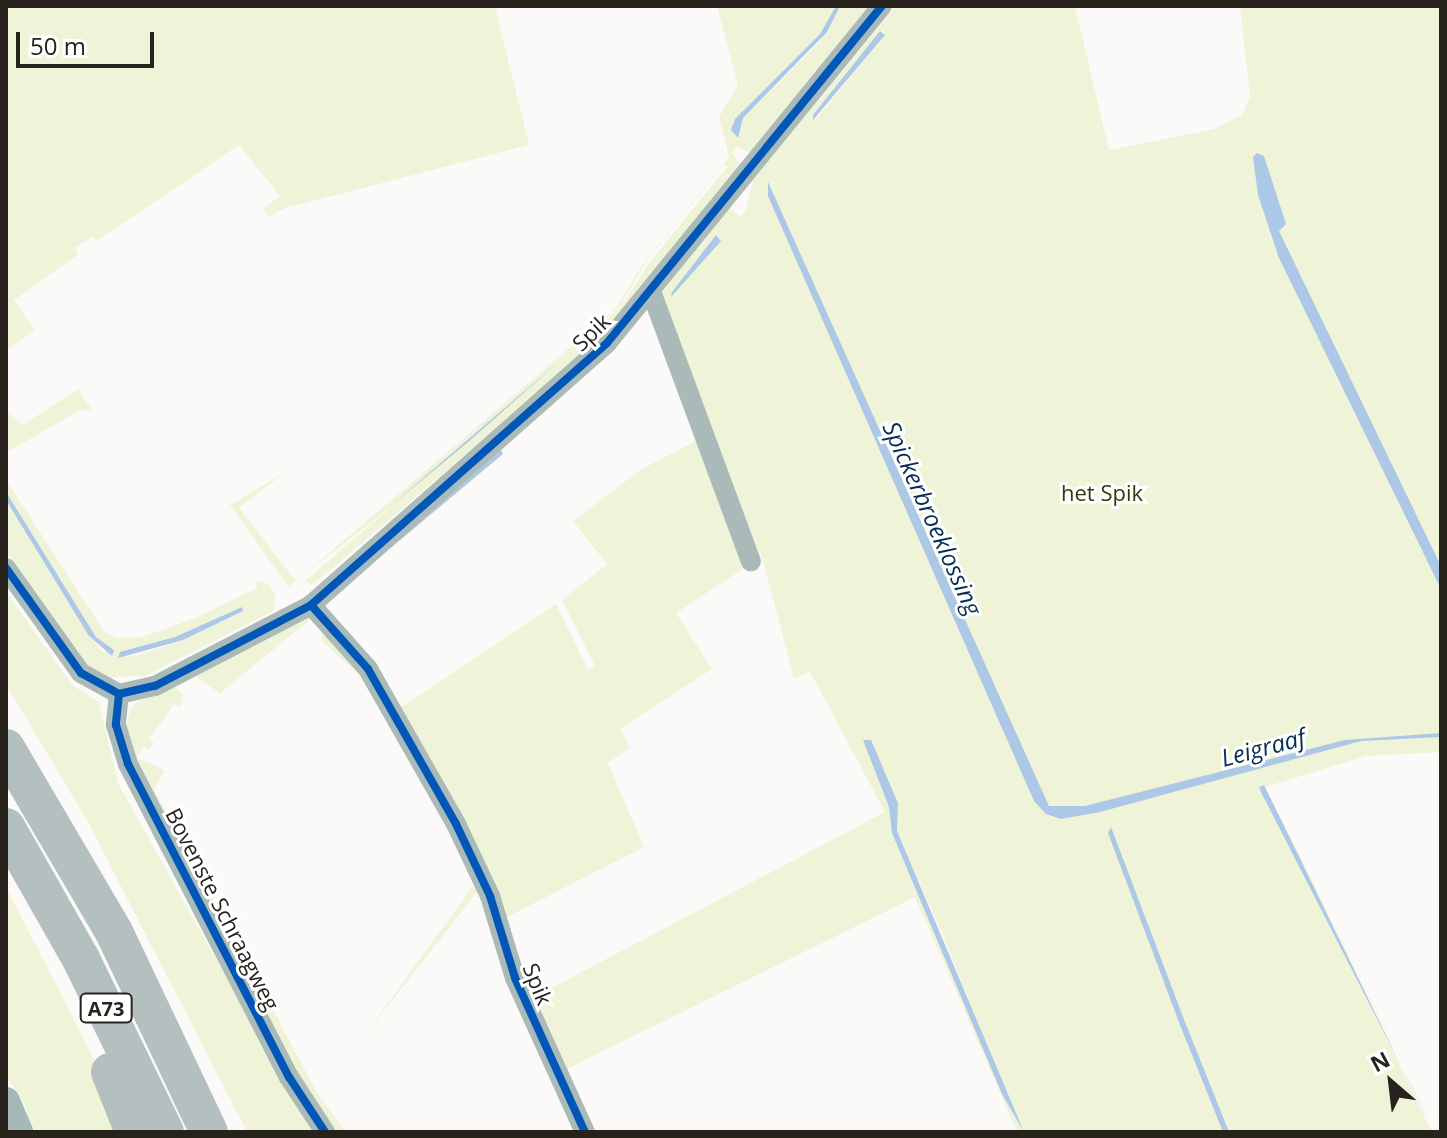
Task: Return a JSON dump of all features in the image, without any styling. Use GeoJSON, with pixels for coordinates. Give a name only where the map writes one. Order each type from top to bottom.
{"type":"FeatureCollection","features":[{"type":"Feature","properties":{"kind":"highway","name":"A73"},"geometry":{"type":"LineString","coordinates":[[6,748],[114,932],[209,1132]]}},
{"type":"Feature","properties":{"kind":"highway","name":"A73"},"geometry":{"type":"LineString","coordinates":[[6,827],[41,886],[165,1132]]}},
{"type":"Feature","properties":{"kind":"highway","name":"A73"},"geometry":{"type":"LineString","coordinates":[[41,886],[79,1004],[134,1132]]}},
{"type":"Feature","properties":{"kind":"highway","name":"A73"},"geometry":{"type":"LineString","coordinates":[[114,932],[153,977],[236,1132]]}},
{"type":"Feature","properties":{"kind":"street","name":"Spik"},"geometry":{"type":"LineString","coordinates":[[119,694],[155,686],[311,605],[607,343],[652,294],[882,6]]}},
{"type":"Feature","properties":{"kind":"street"},"geometry":{"type":"LineString","coordinates":[[652,294],[751,561]]}},
{"type":"Feature","properties":{"kind":"street"},"geometry":{"type":"LineString","coordinates":[[6,568],[81,673],[119,694]]}},
{"type":"Feature","properties":{"kind":"street","name":"Spik"},"geometry":{"type":"LineString","coordinates":[[311,605],[368,669],[456,824],[490,896],[515,978],[585,1132]]}},
{"type":"Feature","properties":{"kind":"street","name":"Bovenste Schraagweg"},"geometry":{"type":"LineString","coordinates":[[119,694],[116,725],[128,764],[289,1077],[325,1132]]}},
{"type":"Feature","properties":{"kind":"street"},"geometry":{"type":"LineString","coordinates":[[6,1101],[19,1132]]}},
{"type":"Feature","properties":{"kind":"green space"},"geometry":{"type":"Polygon","coordinates":[[[6,6],[495,6],[529,145],[285,208],[269,217],[263,209],[280,196],[239,145],[97,241],[92,236],[75,248],[79,254],[14,300],[35,330],[6,351],[6,6]]]}},
{"type":"Feature","properties":{"kind":"green space"},"geometry":{"type":"Polygon","coordinates":[[[717,6],[836,6],[820,34],[745,109],[734,132],[738,138],[743,118],[816,46],[840,6],[874,6],[754,155],[737,147],[732,153],[743,168],[606,334],[327,573],[311,585],[305,581],[391,507],[301,577],[614,310],[646,260],[729,157],[719,117],[738,85],[717,6]],[[724,164],[648,259],[621,304],[589,336],[622,305],[649,263],[727,167],[724,164]]]}},
{"type":"Feature","properties":{"kind":"green space","name":"het Spik"},"geometry":{"type":"Polygon","coordinates":[[[896,6],[1075,6],[1109,150],[1214,129],[1242,115],[1250,97],[1240,6],[1441,6],[1441,733],[1428,737],[1441,737],[1441,752],[1366,756],[1265,787],[1438,1132],[1311,881],[1432,1132],[1017,1132],[915,897],[565,1070],[517,972],[528,967],[542,993],[885,812],[810,672],[794,679],[764,564],[659,309],[660,295],[718,219],[729,207],[740,217],[746,210],[753,180],[896,6]],[[883,30],[813,115],[815,120],[885,35],[883,30]],[[892,822],[893,832],[1018,1126],[943,935],[892,822]]]}},
{"type":"Feature","properties":{"kind":"green space"},"geometry":{"type":"Polygon","coordinates":[[[78,389],[93,411],[80,410],[6,453],[6,410],[23,425],[78,389]]]}},
{"type":"Feature","properties":{"kind":"green space"},"geometry":{"type":"Polygon","coordinates":[[[700,439],[752,563],[676,613],[712,669],[620,729],[630,748],[608,763],[644,847],[505,918],[373,669],[402,707],[556,604],[588,670],[595,666],[562,600],[607,564],[573,521],[640,470],[700,439]]]}},
{"type":"Feature","properties":{"kind":"green space"},"geometry":{"type":"Polygon","coordinates":[[[284,473],[239,508],[296,581],[289,588],[230,505],[284,473]]]}},
{"type":"Feature","properties":{"kind":"green space"},"geometry":{"type":"Polygon","coordinates":[[[6,480],[104,631],[116,638],[142,637],[198,617],[257,588],[256,580],[268,584],[276,596],[273,611],[147,675],[109,678],[87,667],[6,551],[6,500],[89,636],[103,652],[114,650],[96,637],[6,492],[6,480]],[[241,607],[175,637],[123,652],[128,657],[183,640],[243,611],[241,607]]]}},
{"type":"Feature","properties":{"kind":"green space"},"geometry":{"type":"Polygon","coordinates":[[[6,591],[72,685],[99,702],[118,783],[312,1132],[247,1132],[89,824],[6,684],[6,591]]]}},
{"type":"Feature","properties":{"kind":"green space"},"geometry":{"type":"Polygon","coordinates":[[[305,613],[338,639],[360,676],[321,640],[324,631],[311,619],[220,693],[196,677],[305,613]]]}},
{"type":"Feature","properties":{"kind":"green space"},"geometry":{"type":"Polygon","coordinates":[[[175,686],[183,695],[180,708],[174,704],[149,739],[154,743],[149,750],[144,746],[137,758],[165,770],[154,790],[223,913],[212,913],[145,790],[126,728],[131,708],[142,698],[175,686]]]}},
{"type":"Feature","properties":{"kind":"green space"},"geometry":{"type":"Polygon","coordinates":[[[6,887],[102,1074],[125,1132],[33,1132],[24,1103],[6,1075],[6,887]]]}},
{"type":"Feature","properties":{"kind":"green space"},"geometry":{"type":"Polygon","coordinates":[[[472,887],[482,892],[512,978],[578,1132],[573,1132],[516,997],[478,891],[362,1039],[472,887]]]}},
{"type":"Feature","properties":{"kind":"green space"},"geometry":{"type":"Polygon","coordinates":[[[230,928],[316,1091],[346,1132],[336,1132],[311,1098],[227,941],[230,928]]]}},
{"type":"Feature","properties":{"kind":"water"},"geometry":{"type":"Polygon","coordinates":[[[836,6],[840,6],[827,32],[743,118],[738,138],[731,130],[735,119],[820,34],[836,6]]]}},
{"type":"Feature","properties":{"kind":"water"},"geometry":{"type":"Polygon","coordinates":[[[880,31],[885,35],[813,120],[813,115],[880,31]]]}},
{"type":"Feature","properties":{"kind":"water"},"geometry":{"type":"Polygon","coordinates":[[[1257,153],[1264,156],[1286,224],[1279,231],[1441,566],[1441,589],[1279,258],[1258,195],[1253,157],[1257,153]]]}},
{"type":"Feature","properties":{"kind":"water"},"geometry":{"type":"Polygon","coordinates":[[[768,182],[1049,806],[1085,806],[1345,740],[1441,733],[1441,737],[1361,741],[1100,812],[1061,819],[1046,814],[1034,801],[768,196],[768,182]]]}},
{"type":"Feature","properties":{"kind":"water"},"geometry":{"type":"Polygon","coordinates":[[[716,235],[721,241],[671,297],[672,292],[716,235]]]}},
{"type":"Feature","properties":{"kind":"water"},"geometry":{"type":"Polygon","coordinates":[[[563,358],[467,443],[393,504],[394,503],[563,358]]]}},
{"type":"Feature","properties":{"kind":"water"},"geometry":{"type":"Polygon","coordinates":[[[501,450],[503,454],[381,556],[501,450]]]}},
{"type":"Feature","properties":{"kind":"water"},"geometry":{"type":"Polygon","coordinates":[[[6,492],[96,637],[114,650],[112,656],[89,636],[6,500],[6,492]]]}},
{"type":"Feature","properties":{"kind":"water"},"geometry":{"type":"Polygon","coordinates":[[[242,607],[243,611],[183,640],[118,658],[120,652],[175,637],[242,607]]]}},
{"type":"Feature","properties":{"kind":"water"},"geometry":{"type":"Polygon","coordinates":[[[863,740],[871,740],[898,803],[897,831],[1024,1132],[1002,1094],[892,833],[889,807],[863,740]]]}},
{"type":"Feature","properties":{"kind":"water"},"geometry":{"type":"Polygon","coordinates":[[[1264,785],[1401,1066],[1263,796],[1259,787],[1264,785]]]}},
{"type":"Feature","properties":{"kind":"water"},"geometry":{"type":"Polygon","coordinates":[[[1111,827],[1229,1132],[1223,1132],[1180,1025],[1108,833],[1111,827]]]}},
{"type":"Feature","properties":{"kind":"cycle path"},"geometry":{"type":"LineString","coordinates":[[6,568],[81,673],[119,694],[155,686],[311,605],[607,343],[882,6]]}},
{"type":"Feature","properties":{"kind":"cycle path"},"geometry":{"type":"LineString","coordinates":[[311,605],[368,669],[456,824],[490,896],[515,978],[585,1132]]}},
{"type":"Feature","properties":{"kind":"cycle path"},"geometry":{"type":"LineString","coordinates":[[119,694],[116,725],[128,764],[289,1077],[325,1132]]}},
{"type":"Feature","properties":{"kind":"water label","name":"Spickerbroeklossing"},"geometry":{"type":"Point","coordinates":[933,518]}},
{"type":"Feature","properties":{"kind":"water label","name":"Leigraaf"},"geometry":{"type":"Point","coordinates":[1263,747]}}]}
